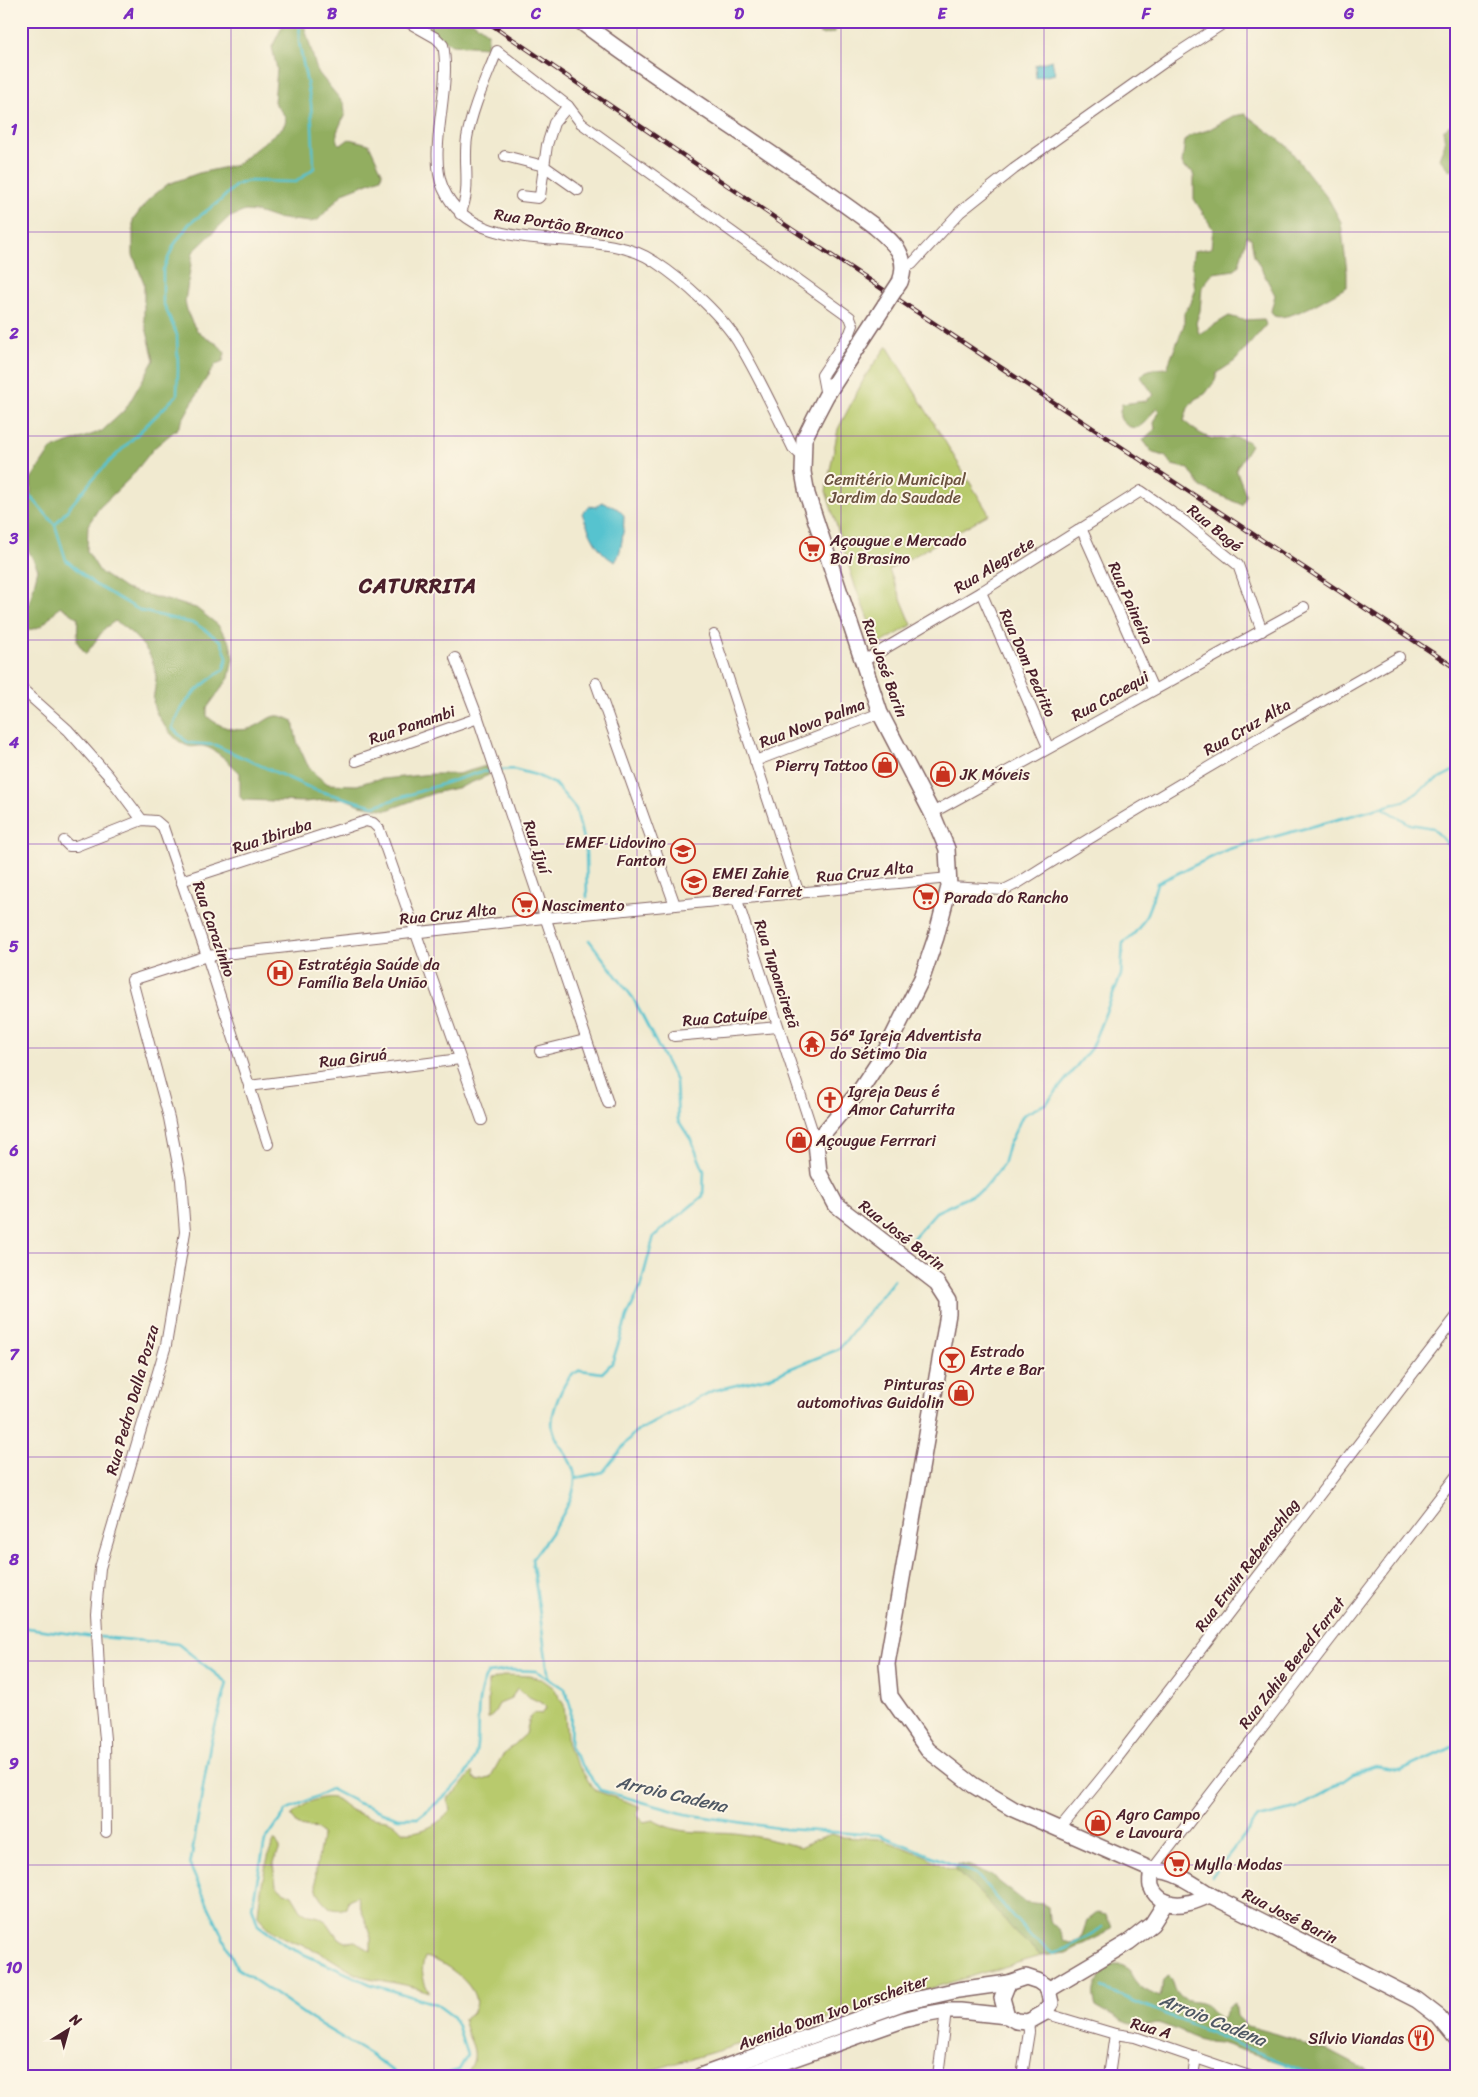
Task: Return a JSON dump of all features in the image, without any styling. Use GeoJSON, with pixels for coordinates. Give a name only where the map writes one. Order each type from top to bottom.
{"type":"FeatureCollection","features":[{"type":"Feature","properties":{"kind":"main road"},"geometry":{"type":"LineString","coordinates":[[580,21],[629,58],[710,111],[867,221],[897,248],[903,260],[902,275]]}},
{"type":"Feature","properties":{"kind":"main road","name":"Rua José Barin"},"geometry":{"type":"LineString","coordinates":[[902,275],[885,305],[826,396],[804,439],[803,457],[807,494],[880,713],[932,813],[947,848],[949,882],[936,937],[922,978],[884,1054],[860,1089],[816,1142],[819,1174],[836,1206],[937,1283],[948,1300],[948,1314],[887,1664],[890,1696],[928,1750],[973,1785],[1013,1809],[1059,1830],[1152,1870],[1163,1870],[1180,1876],[1210,1895],[1417,2000],[1439,2017],[1457,2039]]}},
{"type":"Feature","properties":{"kind":"main road"},"geometry":{"type":"LineString","coordinates":[[1152,1870],[1150,1884],[1158,1897],[1166,1902],[1171,1904],[1188,1903],[1210,1895]]}},
{"type":"Feature","properties":{"kind":"main road"},"geometry":{"type":"LineString","coordinates":[[1028,2022],[1044,2013],[1051,2003],[1048,1990],[1129,1942],[1152,1924],[1166,1902]]}},
{"type":"Feature","properties":{"kind":"main road","name":"Avenida Dom Ivo Lorscheiter"},"geometry":{"type":"LineString","coordinates":[[700,2076],[905,2002],[958,1990],[1008,1983],[1026,1977],[1038,1981],[1048,1990]]}},
{"type":"Feature","properties":{"kind":"main road"},"geometry":{"type":"LineString","coordinates":[[1007,2016],[1002,1998],[1008,1983]]}},
{"type":"Feature","properties":{"kind":"main road","name":"Avenida Dom Ivo Lorscheiter"},"geometry":{"type":"LineString","coordinates":[[744,2076],[903,2020],[946,2010],[1007,2016],[1016,2021],[1028,2022]]}},
{"type":"Feature","properties":{"kind":"street","name":"Rua Portão Branco"},"geometry":{"type":"LineString","coordinates":[[406,21],[436,38],[443,45],[446,71],[439,140],[439,164],[442,186],[452,205],[460,214],[482,226],[512,235],[606,244],[631,250],[654,261],[704,303],[741,346],[793,448],[803,457]]}},
{"type":"Feature","properties":{"kind":"street"},"geometry":{"type":"LineString","coordinates":[[902,275],[960,212],[1014,169],[1173,56],[1227,21]]}},
{"type":"Feature","properties":{"kind":"street"},"geometry":{"type":"LineString","coordinates":[[460,214],[468,193],[467,139],[472,115],[497,51],[568,106],[581,123],[850,317],[853,325],[850,333],[822,375],[826,396]]}},
{"type":"Feature","properties":{"kind":"street"},"geometry":{"type":"LineString","coordinates":[[521,196],[538,198],[540,196],[544,166],[554,122],[568,106]]}},
{"type":"Feature","properties":{"kind":"street"},"geometry":{"type":"LineString","coordinates":[[505,156],[544,166],[578,190]]}},
{"type":"Feature","properties":{"kind":"street","name":"Rua Alegrete"},"geometry":{"type":"LineString","coordinates":[[862,662],[980,592],[1141,491]]}},
{"type":"Feature","properties":{"kind":"street","name":"Rua Bagé"},"geometry":{"type":"LineString","coordinates":[[1141,491],[1184,521],[1238,565],[1262,631]]}},
{"type":"Feature","properties":{"kind":"street","name":"Rua Paineira"},"geometry":{"type":"LineString","coordinates":[[1082,528],[1153,690]]}},
{"type":"Feature","properties":{"kind":"street","name":"Rua Dom Pedrito"},"geometry":{"type":"LineString","coordinates":[[980,592],[1048,747]]}},
{"type":"Feature","properties":{"kind":"street","name":"Rua Cacequi"},"geometry":{"type":"LineString","coordinates":[[932,813],[1048,747],[1304,607]]}},
{"type":"Feature","properties":{"kind":"street"},"geometry":{"type":"LineString","coordinates":[[714,635],[799,894]]}},
{"type":"Feature","properties":{"kind":"street","name":"Rua Cruz Alta"},"geometry":{"type":"LineString","coordinates":[[132,980],[207,956],[544,918],[949,882],[1004,890],[1211,765],[1399,657]]}},
{"type":"Feature","properties":{"kind":"street","name":"Rua Ijuí"},"geometry":{"type":"LineString","coordinates":[[455,658],[478,718],[585,1040],[608,1103]]}},
{"type":"Feature","properties":{"kind":"street"},"geometry":{"type":"LineString","coordinates":[[596,684],[675,905]]}},
{"type":"Feature","properties":{"kind":"street"},"geometry":{"type":"LineString","coordinates":[[21,688],[68,730],[108,775],[142,820],[76,846],[69,846],[64,842]]}},
{"type":"Feature","properties":{"kind":"street","name":"Rua Nova Palma"},"geometry":{"type":"LineString","coordinates":[[755,760],[880,713]]}},
{"type":"Feature","properties":{"kind":"street","name":"Rua Panambi"},"geometry":{"type":"LineString","coordinates":[[356,761],[478,718]]}},
{"type":"Feature","properties":{"kind":"street","name":"Rua Carazinho"},"geometry":{"type":"LineString","coordinates":[[142,820],[156,821],[163,828],[268,1144]]}},
{"type":"Feature","properties":{"kind":"street","name":"Rua Ibiruba"},"geometry":{"type":"LineString","coordinates":[[181,881],[366,821],[373,822],[379,829],[416,932]]}},
{"type":"Feature","properties":{"kind":"street","name":"Rua Tupanciretã"},"geometry":{"type":"LineString","coordinates":[[737,900],[816,1142]]}},
{"type":"Feature","properties":{"kind":"street"},"geometry":{"type":"LineString","coordinates":[[416,932],[482,1120]]}},
{"type":"Feature","properties":{"kind":"street","name":"Rua Pedro Dalla Pozza"},"geometry":{"type":"LineString","coordinates":[[106,1832],[106,1739],[96,1612],[100,1568],[166,1344],[185,1232],[181,1180],[169,1118],[132,980]]}},
{"type":"Feature","properties":{"kind":"street","name":"Rua Catuípe"},"geometry":{"type":"LineString","coordinates":[[674,1036],[778,1027]]}},
{"type":"Feature","properties":{"kind":"street"},"geometry":{"type":"LineString","coordinates":[[540,1051],[585,1040]]}},
{"type":"Feature","properties":{"kind":"street","name":"Rua Giruá"},"geometry":{"type":"LineString","coordinates":[[249,1086],[460,1059]]}},
{"type":"Feature","properties":{"kind":"street","name":"Rua Erwin Rebenschlag"},"geometry":{"type":"LineString","coordinates":[[1059,1830],[1108,1770],[1457,1316]]}},
{"type":"Feature","properties":{"kind":"street","name":"Rua Zahie Bered Farret"},"geometry":{"type":"LineString","coordinates":[[1152,1870],[1457,1475]]}},
{"type":"Feature","properties":{"kind":"street"},"geometry":{"type":"LineString","coordinates":[[938,2076],[946,2010]]}},
{"type":"Feature","properties":{"kind":"street","name":"Rua A"},"geometry":{"type":"LineString","coordinates":[[1044,2013],[1115,2034],[1136,2037],[1249,2076]]}},
{"type":"Feature","properties":{"kind":"street"},"geometry":{"type":"LineString","coordinates":[[1022,2076],[1029,2032],[1028,2022]]}},
{"type":"Feature","properties":{"kind":"street"},"geometry":{"type":"LineString","coordinates":[[1109,2076],[1115,2034]]}},
{"type":"Feature","properties":{"kind":"street"},"geometry":{"type":"LineString","coordinates":[[1193,2076],[1196,2057]]}},
{"type":"Feature","properties":{"kind":"green space"},"geometry":{"type":"Polygon","coordinates":[[[285,21],[303,21],[317,71],[344,104],[345,114],[337,132],[337,142],[341,145],[349,139],[369,144],[382,172],[381,178],[343,193],[318,220],[310,222],[275,218],[257,212],[245,211],[228,218],[193,252],[185,301],[187,311],[199,333],[217,344],[225,353],[223,361],[216,364],[178,428],[154,448],[130,478],[99,508],[88,525],[87,551],[100,572],[125,589],[196,608],[218,625],[230,643],[233,658],[229,678],[207,708],[207,716],[223,726],[242,730],[254,727],[276,716],[293,721],[297,742],[307,764],[316,775],[328,784],[357,785],[373,780],[432,774],[458,774],[486,766],[489,775],[461,787],[434,793],[387,810],[360,805],[343,798],[305,802],[243,800],[240,797],[240,773],[233,766],[208,747],[190,747],[178,741],[162,722],[153,704],[156,678],[152,661],[143,645],[122,626],[115,621],[105,628],[86,654],[77,642],[78,618],[60,606],[39,627],[21,629],[21,612],[29,605],[38,569],[21,536],[21,520],[24,518],[31,494],[31,479],[51,449],[102,431],[125,410],[154,360],[144,319],[144,283],[133,255],[133,220],[149,199],[168,184],[199,173],[236,165],[283,127],[286,121],[284,115],[274,102],[277,69],[272,47],[285,21]]]}},
{"type":"Feature","properties":{"kind":"green space"},"geometry":{"type":"Polygon","coordinates":[[[413,21],[472,21],[488,33],[487,47],[452,45],[413,21]]]}},
{"type":"Feature","properties":{"kind":"green space"},"geometry":{"type":"Polygon","coordinates":[[[820,21],[835,21],[835,32],[824,35],[819,33],[822,25],[820,21]]]}},
{"type":"Feature","properties":{"kind":"green space"},"geometry":{"type":"Polygon","coordinates":[[[1245,114],[1286,145],[1329,200],[1341,222],[1347,287],[1300,312],[1281,317],[1274,316],[1271,311],[1275,295],[1254,255],[1251,238],[1247,236],[1239,265],[1235,270],[1213,273],[1202,287],[1200,311],[1196,323],[1199,334],[1229,316],[1243,320],[1264,319],[1266,325],[1235,361],[1217,373],[1215,381],[1205,394],[1195,399],[1188,408],[1184,421],[1198,432],[1210,438],[1239,438],[1251,445],[1236,469],[1246,495],[1242,505],[1201,487],[1189,469],[1172,465],[1165,456],[1153,453],[1143,440],[1155,429],[1154,423],[1159,412],[1157,407],[1145,422],[1134,428],[1121,420],[1120,414],[1122,404],[1145,401],[1154,395],[1141,377],[1149,370],[1167,368],[1184,325],[1184,313],[1191,303],[1195,291],[1192,263],[1194,251],[1211,248],[1213,229],[1194,199],[1194,177],[1192,171],[1184,168],[1182,163],[1185,140],[1189,136],[1208,130],[1233,116],[1245,114]]]}},
{"type":"Feature","properties":{"kind":"green space"},"geometry":{"type":"Polygon","coordinates":[[[1453,123],[1457,123],[1457,168],[1450,171],[1439,158],[1445,143],[1443,130],[1453,123]]]}},
{"type":"Feature","properties":{"kind":"green space","name":"Cemitério Municipal Jardim da Saudade"},"geometry":{"type":"Polygon","coordinates":[[[887,346],[989,514],[889,570],[912,625],[878,645],[855,586],[826,491],[838,429],[866,375],[887,346]]]}},
{"type":"Feature","properties":{"kind":"green space"},"geometry":{"type":"Polygon","coordinates":[[[21,367],[27,406],[21,445],[21,367]]]}},
{"type":"Feature","properties":{"kind":"green space"},"geometry":{"type":"Polygon","coordinates":[[[505,1675],[530,1676],[543,1680],[554,1688],[564,1705],[568,1749],[594,1790],[639,1806],[637,1815],[644,1822],[653,1820],[664,1826],[686,1831],[742,1834],[802,1847],[814,1840],[832,1834],[841,1837],[881,1839],[926,1856],[946,1868],[955,1870],[1041,1956],[632,2076],[464,2076],[471,2067],[474,2052],[464,2018],[473,2010],[476,2001],[473,1992],[466,1982],[456,1973],[445,1965],[425,1957],[423,1975],[429,1992],[365,1977],[317,1951],[278,1935],[258,1916],[266,1865],[275,1840],[280,1848],[273,1865],[276,1885],[292,1895],[301,1910],[327,1922],[338,1938],[346,1942],[355,1941],[371,1951],[371,1937],[357,1896],[348,1900],[346,1908],[337,1910],[327,1905],[320,1896],[317,1888],[316,1870],[322,1835],[317,1829],[299,1826],[291,1816],[300,1808],[317,1799],[330,1798],[336,1799],[357,1813],[389,1821],[398,1826],[403,1832],[423,1830],[436,1824],[451,1810],[447,1799],[457,1791],[472,1772],[473,1778],[479,1781],[490,1778],[502,1756],[526,1734],[530,1716],[535,1713],[542,1714],[546,1709],[544,1704],[527,1696],[517,1688],[511,1699],[499,1704],[493,1715],[488,1719],[488,1682],[505,1675]]]}},
{"type":"Feature","properties":{"kind":"green space"},"geometry":{"type":"Polygon","coordinates":[[[956,1864],[970,1866],[989,1874],[1025,1902],[1043,1904],[1048,1907],[1049,1920],[1059,1930],[1064,1940],[1070,1943],[1076,1942],[1081,1938],[1087,1921],[1097,1913],[1106,1915],[1112,1927],[1106,1933],[1066,1953],[1041,1956],[955,1870],[956,1864]]]}},
{"type":"Feature","properties":{"kind":"green space"},"geometry":{"type":"Polygon","coordinates":[[[1112,1964],[1119,1964],[1129,1969],[1131,1975],[1141,1987],[1160,1997],[1164,1981],[1168,1976],[1172,1980],[1176,1992],[1181,1997],[1187,2001],[1207,2005],[1222,2019],[1229,2007],[1235,2003],[1237,2016],[1247,2026],[1294,2039],[1313,2048],[1326,2049],[1377,2076],[1320,2076],[1221,2043],[1197,2039],[1162,2024],[1133,2025],[1096,2006],[1094,1999],[1095,1988],[1099,1979],[1112,1964]]]}},
{"type":"Feature","properties":{"kind":"water"},"geometry":{"type":"Polygon","coordinates":[[[1052,60],[1055,74],[1036,78],[1035,65],[1052,60]]]}},
{"type":"Feature","properties":{"kind":"water"},"geometry":{"type":"Polygon","coordinates":[[[602,502],[618,509],[624,515],[621,547],[615,562],[598,547],[582,513],[589,506],[596,507],[602,502]]]}},
{"type":"Feature","properties":{"kind":"waterway"},"geometry":{"type":"LineString","coordinates":[[55,525],[96,475],[177,395],[177,335],[163,302],[163,270],[174,245],[189,224],[221,200],[236,185],[248,181],[296,182],[314,168],[311,104],[299,42],[300,21]]}},
{"type":"Feature","properties":{"kind":"waterway"},"geometry":{"type":"LineString","coordinates":[[21,485],[55,525],[66,560],[94,584],[141,611],[196,624],[221,641],[227,657],[224,669],[193,694],[172,728],[188,743],[215,745],[315,790],[374,806],[480,772],[493,771]]}},
{"type":"Feature","properties":{"kind":"waterway"},"geometry":{"type":"LineString","coordinates":[[499,770],[513,769],[536,775],[555,784],[576,809],[586,852],[587,897]]}},
{"type":"Feature","properties":{"kind":"waterway"},"geometry":{"type":"LineString","coordinates":[[913,1238],[936,1212],[983,1190],[1003,1165],[1008,1146],[1023,1115],[1047,1103],[1091,1048],[1121,975],[1123,943],[1142,924],[1157,883],[1229,849],[1405,801],[1430,783],[1457,769]]}},
{"type":"Feature","properties":{"kind":"waterway"},"geometry":{"type":"LineString","coordinates":[[1381,807],[1410,824],[1433,828],[1457,855]]}},
{"type":"Feature","properties":{"kind":"waterway"},"geometry":{"type":"LineString","coordinates":[[549,1679],[532,1559],[552,1532],[565,1510],[574,1489],[575,1479],[572,1466],[553,1430],[552,1425],[556,1404],[565,1384],[572,1375],[580,1370],[602,1373],[612,1363],[627,1317],[640,1288],[654,1236],[703,1196],[704,1171],[691,1140],[678,1120],[676,1081],[633,998],[589,940]]}},
{"type":"Feature","properties":{"kind":"waterway"},"geometry":{"type":"LineString","coordinates":[[576,1478],[603,1472],[634,1433],[712,1391],[769,1377],[839,1349],[894,1280]]}},
{"type":"Feature","properties":{"kind":"waterway"},"geometry":{"type":"LineString","coordinates":[[21,1627],[94,1637]]}},
{"type":"Feature","properties":{"kind":"waterway"},"geometry":{"type":"LineString","coordinates":[[100,1637],[178,1644],[227,1683],[210,1745],[190,1866],[237,1968],[311,2019],[371,2055],[399,2076]]}},
{"type":"Feature","properties":{"kind":"waterway","name":"Arroio Cadena"},"geometry":{"type":"LineString","coordinates":[[439,2076],[459,2070],[467,2055],[458,2026],[452,2016],[436,2004],[370,1984],[288,1947],[258,1925],[252,1907],[265,1841],[286,1811],[331,1789],[358,1803],[398,1818],[418,1818],[446,1795],[463,1777],[475,1756],[479,1699],[488,1673],[510,1670],[536,1671],[565,1689],[571,1708],[570,1748],[600,1790],[685,1814],[785,1829],[880,1835],[976,1874],[1030,1936],[1053,1954],[1068,1948],[1103,1927]]}},
{"type":"Feature","properties":{"kind":"waterway"},"geometry":{"type":"LineString","coordinates":[[1212,1876],[1258,1818],[1296,1809],[1329,1791],[1353,1774],[1376,1767],[1400,1771],[1457,1745]]}},
{"type":"Feature","properties":{"kind":"waterway","name":"Arroio Cadena"},"geometry":{"type":"LineString","coordinates":[[1102,1988],[1315,2076]]}},
{"type":"Feature","properties":{"kind":"railway"},"geometry":{"type":"LineString","coordinates":[[486,21],[790,228],[1457,669]]}},
{"type":"Feature","properties":{"kind":"place","name":"Açougue e Mercado Boi Brasino"},"geometry":{"type":"Point","coordinates":[812,549]}},
{"type":"Feature","properties":{"kind":"place","name":"Pierry Tattoo"},"geometry":{"type":"Point","coordinates":[885,765]}},
{"type":"Feature","properties":{"kind":"place","name":"JK Móveis"},"geometry":{"type":"Point","coordinates":[943,774]}},
{"type":"Feature","properties":{"kind":"place","name":"EMEF Lidovino Fanton"},"geometry":{"type":"Point","coordinates":[683,851]}},
{"type":"Feature","properties":{"kind":"place","name":"EMEI Zahie Bered Farret"},"geometry":{"type":"Point","coordinates":[694,882]}},
{"type":"Feature","properties":{"kind":"place","name":"Parada do Rancho"},"geometry":{"type":"Point","coordinates":[926,897]}},
{"type":"Feature","properties":{"kind":"place","name":"Nascimento"},"geometry":{"type":"Point","coordinates":[525,905]}},
{"type":"Feature","properties":{"kind":"place","name":"Estratégia Saúde da Família Bela União"},"geometry":{"type":"Point","coordinates":[280,973]}},
{"type":"Feature","properties":{"kind":"place","name":"56ª Igreja Adventista do Sétimo Dia"},"geometry":{"type":"Point","coordinates":[812,1044]}},
{"type":"Feature","properties":{"kind":"place","name":"Igreja Deus é Amor Caturrita"},"geometry":{"type":"Point","coordinates":[830,1100]}},
{"type":"Feature","properties":{"kind":"place","name":"Açougue Ferrrari"},"geometry":{"type":"Point","coordinates":[799,1140]}},
{"type":"Feature","properties":{"kind":"place","name":"Estrado Arte e Bar"},"geometry":{"type":"Point","coordinates":[952,1360]}},
{"type":"Feature","properties":{"kind":"place","name":"Pinturas automotivas Guidolin"},"geometry":{"type":"Point","coordinates":[961,1393]}},
{"type":"Feature","properties":{"kind":"place","name":"Agro Campo e Lavoura"},"geometry":{"type":"Point","coordinates":[1098,1823]}},
{"type":"Feature","properties":{"kind":"place","name":"Mylla Modas"},"geometry":{"type":"Point","coordinates":[1177,1864]}},
{"type":"Feature","properties":{"kind":"place","name":"Sílvio Viandas"},"geometry":{"type":"Point","coordinates":[1421,2038]}},
{"type":"Feature","properties":{"kind":"district","name":"CATURRITA"},"geometry":{"type":"Point","coordinates":[418,586]}}]}
